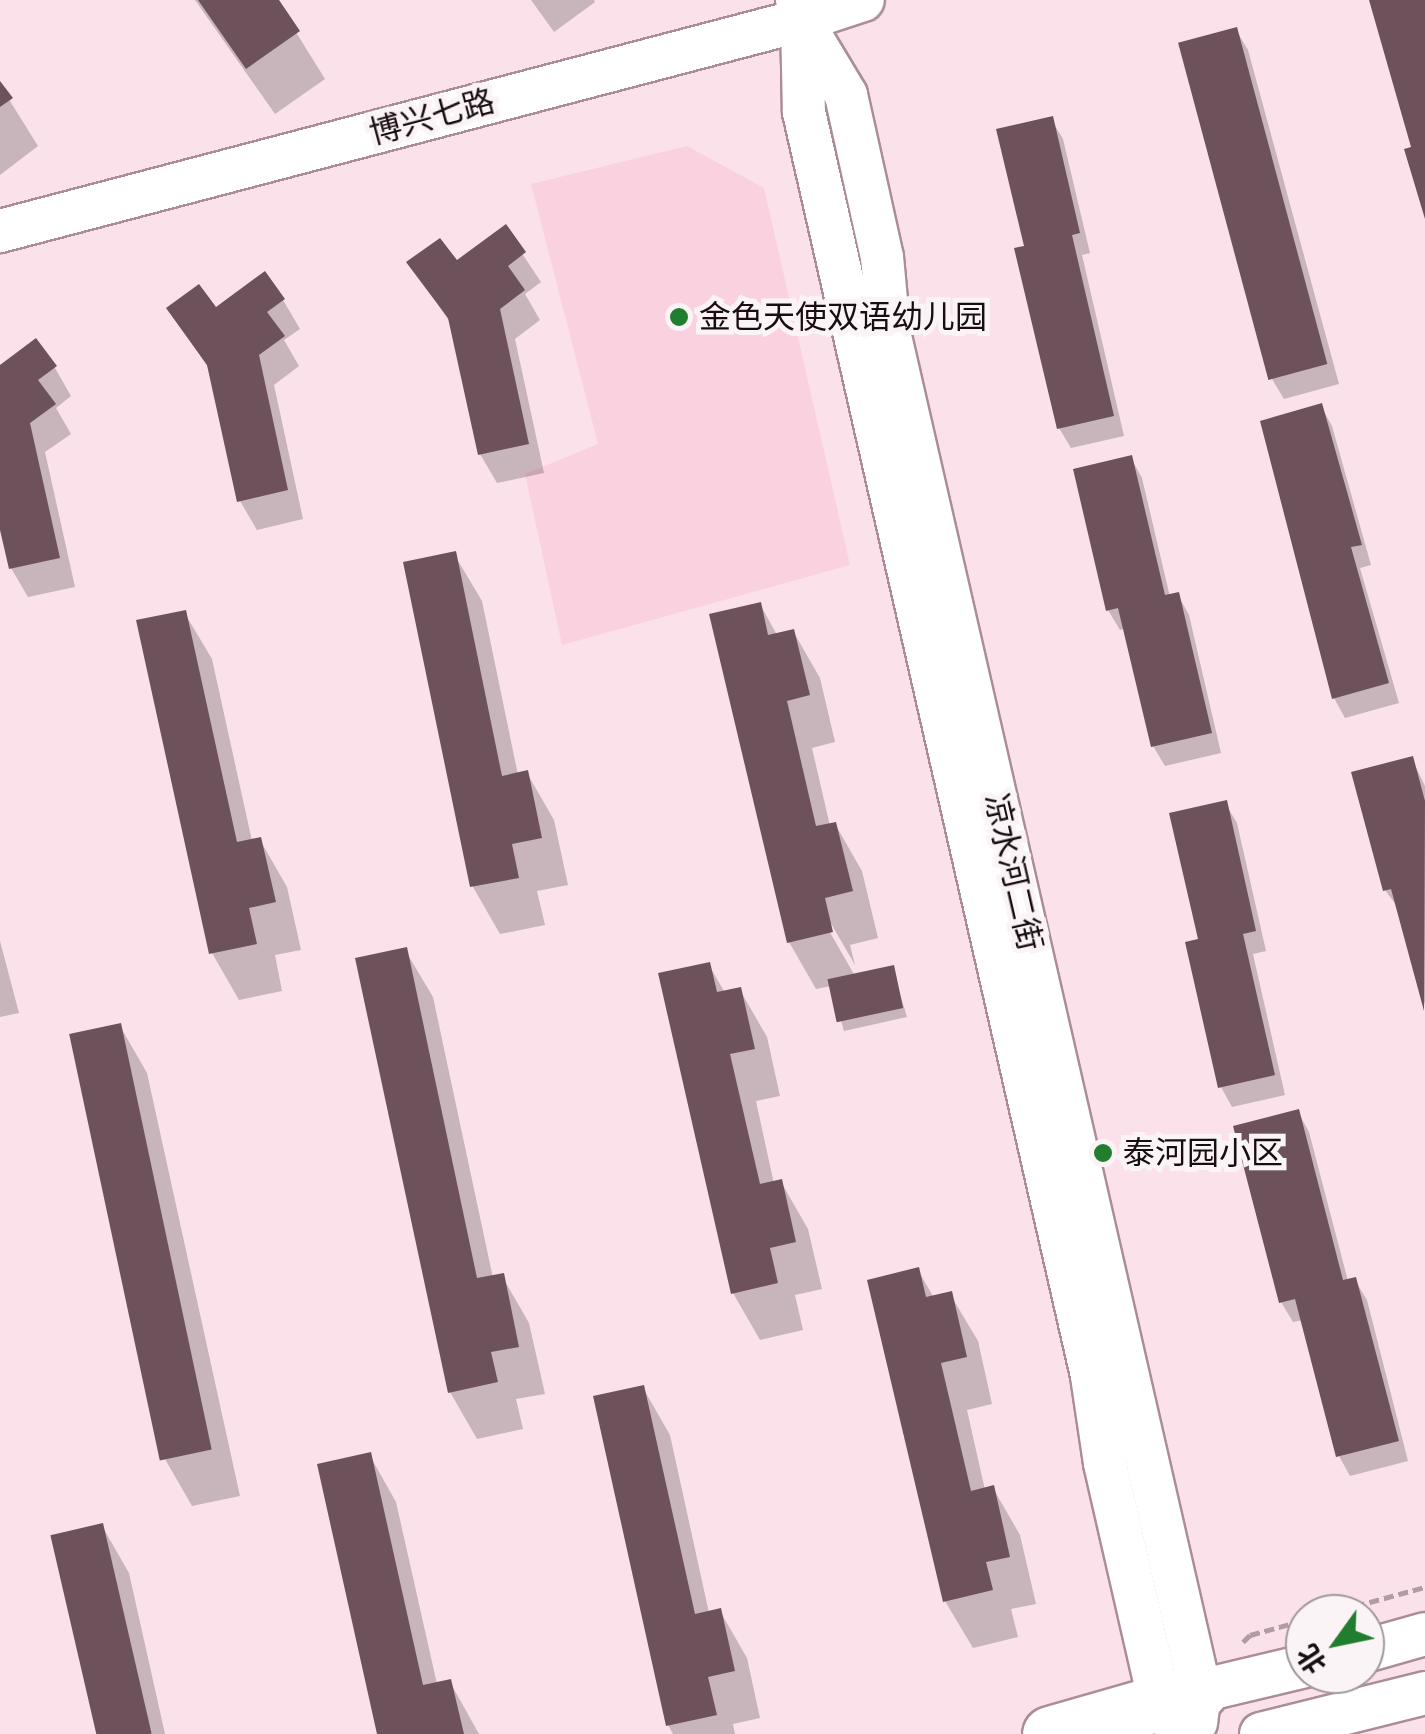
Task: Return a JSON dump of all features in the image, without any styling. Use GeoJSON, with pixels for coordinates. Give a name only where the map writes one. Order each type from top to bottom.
{"type":"FeatureCollection","features":[{"type":"Feature","properties":{"kind":"main road"},"geometry":{"type":"LineString","coordinates":[[1050,1734],[1184,1715]]}},
{"type":"Feature","properties":{"kind":"street","name":"博兴七路"},"geometry":{"type":"LineString","coordinates":[[0,231],[799,10],[862,0]]}},
{"type":"Feature","properties":{"kind":"street","name":"凉水河二街"},"geometry":{"type":"LineString","coordinates":[[799,10],[846,95],[882,257],[889,332],[1184,1715]]}},
{"type":"Feature","properties":{"kind":"street"},"geometry":{"type":"LineString","coordinates":[[1385,1645],[1425,1634]]}},
{"type":"Feature","properties":{"kind":"street"},"geometry":{"type":"LineString","coordinates":[[1184,1715],[1285,1674]]}},
{"type":"Feature","properties":{"kind":"street"},"geometry":{"type":"LineString","coordinates":[[1261,1734],[1425,1693]]}},
{"type":"Feature","properties":{"kind":"path"},"geometry":{"type":"LineString","coordinates":[[1385,1598],[1425,1587]]}},
{"type":"Feature","properties":{"kind":"shaded area","name":"金色天使双语幼儿园"},"geometry":{"type":"Polygon","coordinates":[[[687,146],[764,188],[850,565],[562,645],[525,474],[598,444],[531,184],[687,146]]]}},
{"type":"Feature","properties":{"kind":"building"},"geometry":{"type":"Polygon","coordinates":[[[198,0],[279,0],[300,31],[246,69],[198,0]]]}},
{"type":"Feature","properties":{"kind":"building"},"geometry":{"type":"Polygon","coordinates":[[[1369,0],[1425,0],[1425,219],[1404,149],[1411,147],[1369,0]]]}},
{"type":"Feature","properties":{"kind":"building"},"geometry":{"type":"Polygon","coordinates":[[[1237,27],[1327,364],[1268,380],[1178,43],[1237,27]]]}},
{"type":"Feature","properties":{"kind":"building"},"geometry":{"type":"Polygon","coordinates":[[[0,81],[13,98],[0,107],[0,81]]]}},
{"type":"Feature","properties":{"kind":"building"},"geometry":{"type":"Polygon","coordinates":[[[1053,116],[1080,233],[1072,235],[1114,416],[1057,429],[1014,248],[1024,246],[996,129],[1053,116]]]}},
{"type":"Feature","properties":{"kind":"building"},"geometry":{"type":"Polygon","coordinates":[[[506,224],[526,252],[508,266],[525,290],[500,309],[529,444],[478,455],[448,318],[406,262],[440,238],[457,260],[506,224]]]}},
{"type":"Feature","properties":{"kind":"building"},"geometry":{"type":"Polygon","coordinates":[[[265,271],[285,299],[267,312],[285,336],[259,355],[288,490],[237,502],[207,365],[166,308],[199,284],[216,307],[265,271]]]}},
{"type":"Feature","properties":{"kind":"building"},"geometry":{"type":"Polygon","coordinates":[[[36,338],[57,366],[38,380],[56,404],[30,423],[60,558],[9,569],[0,530],[0,365],[36,338]]]}},
{"type":"Feature","properties":{"kind":"building"},"geometry":{"type":"Polygon","coordinates":[[[1322,403],[1362,545],[1351,547],[1389,683],[1332,699],[1260,421],[1322,403]]]}},
{"type":"Feature","properties":{"kind":"building"},"geometry":{"type":"Polygon","coordinates":[[[1132,455],[1165,595],[1179,592],[1212,733],[1151,747],[1118,608],[1106,611],[1073,469],[1132,455]]]}},
{"type":"Feature","properties":{"kind":"building"},"geometry":{"type":"Polygon","coordinates":[[[456,551],[502,776],[528,770],[542,838],[512,844],[519,878],[470,887],[403,562],[456,551]]]}},
{"type":"Feature","properties":{"kind":"building"},"geometry":{"type":"Polygon","coordinates":[[[761,602],[768,635],[794,629],[810,695],[787,701],[816,826],[836,822],[853,891],[825,898],[833,932],[787,943],[709,614],[761,602]]]}},
{"type":"Feature","properties":{"kind":"building"},"geometry":{"type":"Polygon","coordinates":[[[186,610],[237,842],[261,837],[276,902],[249,908],[257,944],[209,954],[136,620],[186,610]]]}},
{"type":"Feature","properties":{"kind":"building"},"geometry":{"type":"Polygon","coordinates":[[[1413,756],[1425,801],[1424,1011],[1391,889],[1383,891],[1351,772],[1413,756]]]}},
{"type":"Feature","properties":{"kind":"building"},"geometry":{"type":"Polygon","coordinates":[[[1227,800],[1256,931],[1243,934],[1275,1075],[1218,1088],[1185,942],[1198,939],[1169,813],[1227,800]]]}},
{"type":"Feature","properties":{"kind":"building"},"geometry":{"type":"Polygon","coordinates":[[[407,947],[477,1278],[504,1273],[519,1347],[491,1352],[498,1382],[448,1393],[355,958],[407,947]]]}},
{"type":"Feature","properties":{"kind":"building"},"geometry":{"type":"Polygon","coordinates":[[[710,962],[717,992],[741,987],[755,1049],[730,1054],[760,1184],[782,1179],[796,1242],[770,1248],[778,1283],[731,1294],[658,973],[710,962]]]}},
{"type":"Feature","properties":{"kind":"building"},"geometry":{"type":"Polygon","coordinates":[[[894,965],[903,1008],[837,1022],[827,979],[894,965]]]}},
{"type":"Feature","properties":{"kind":"building"},"geometry":{"type":"Polygon","coordinates":[[[121,1023],[212,1449],[160,1460],[69,1034],[121,1023]]]}},
{"type":"Feature","properties":{"kind":"building"},"geometry":{"type":"Polygon","coordinates":[[[1299,1109],[1343,1280],[1356,1277],[1399,1441],[1336,1457],[1295,1299],[1279,1303],[1233,1126],[1299,1109]]]}},
{"type":"Feature","properties":{"kind":"building"},"geometry":{"type":"Polygon","coordinates":[[[919,1267],[926,1297],[952,1291],[967,1357],[941,1363],[971,1491],[994,1485],[1010,1557],[986,1562],[993,1590],[943,1602],[867,1280],[919,1267]]]}},
{"type":"Feature","properties":{"kind":"building"},"geometry":{"type":"Polygon","coordinates":[[[644,1385],[695,1614],[721,1608],[735,1671],[708,1677],[717,1715],[666,1726],[593,1396],[644,1385]]]}},
{"type":"Feature","properties":{"kind":"building"},"geometry":{"type":"Polygon","coordinates":[[[371,1452],[423,1685],[451,1679],[464,1734],[377,1734],[317,1464],[371,1452]]]}},
{"type":"Feature","properties":{"kind":"building"},"geometry":{"type":"Polygon","coordinates":[[[103,1523],[152,1733],[96,1734],[50,1535],[103,1523]]]}},
{"type":"Feature","properties":{"kind":"place","name":"金色天使双语幼儿园"},"geometry":{"type":"Point","coordinates":[679,317]}},
{"type":"Feature","properties":{"kind":"place","name":"泰河园小区"},"geometry":{"type":"Point","coordinates":[1103,1153]}}]}
